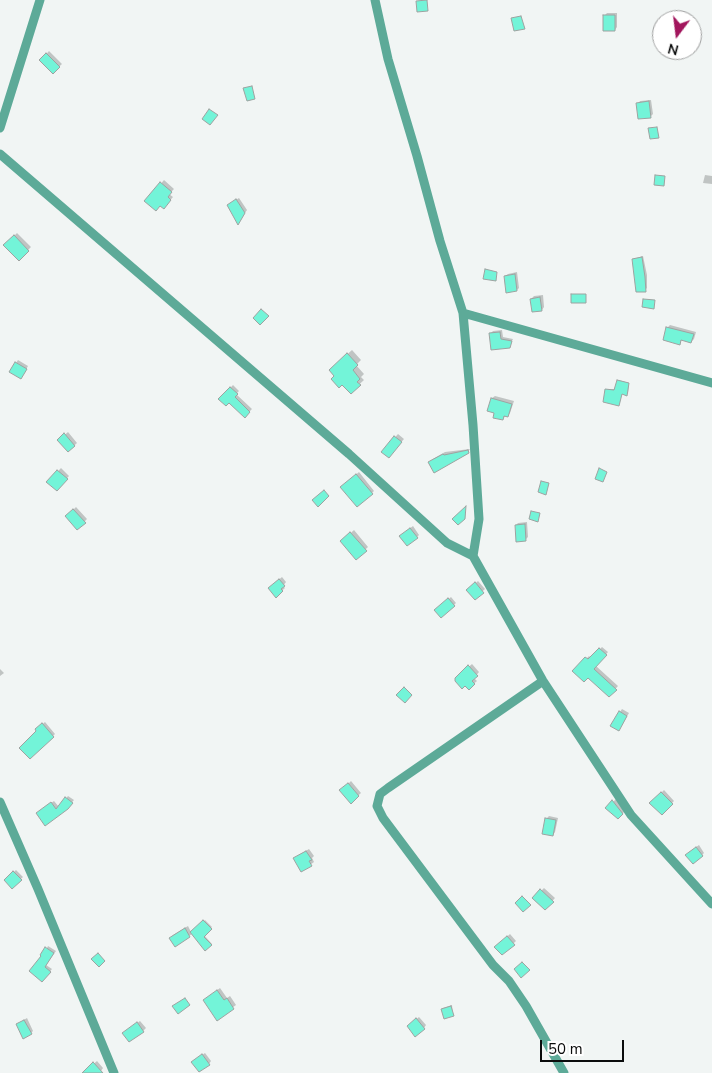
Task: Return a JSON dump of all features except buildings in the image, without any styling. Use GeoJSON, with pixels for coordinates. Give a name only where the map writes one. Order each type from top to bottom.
{"type":"FeatureCollection","features":[{"type":"Feature","properties":{"kind":"street"},"geometry":{"type":"LineString","coordinates":[[0,128],[40,0]]}},
{"type":"Feature","properties":{"kind":"street"},"geometry":{"type":"LineString","coordinates":[[375,0],[388,59],[440,242],[463,313],[479,519],[473,556]]}},
{"type":"Feature","properties":{"kind":"street"},"geometry":{"type":"LineString","coordinates":[[0,154],[349,454],[447,543],[473,556],[543,681],[630,815],[712,904]]}},
{"type":"Feature","properties":{"kind":"street"},"geometry":{"type":"LineString","coordinates":[[463,313],[712,383]]}},
{"type":"Feature","properties":{"kind":"street"},"geometry":{"type":"LineString","coordinates":[[543,681],[380,794],[377,806],[383,818],[493,965],[509,981],[526,1006],[564,1073]]}},
{"type":"Feature","properties":{"kind":"street"},"geometry":{"type":"LineString","coordinates":[[0,802],[114,1073]]}}]}
